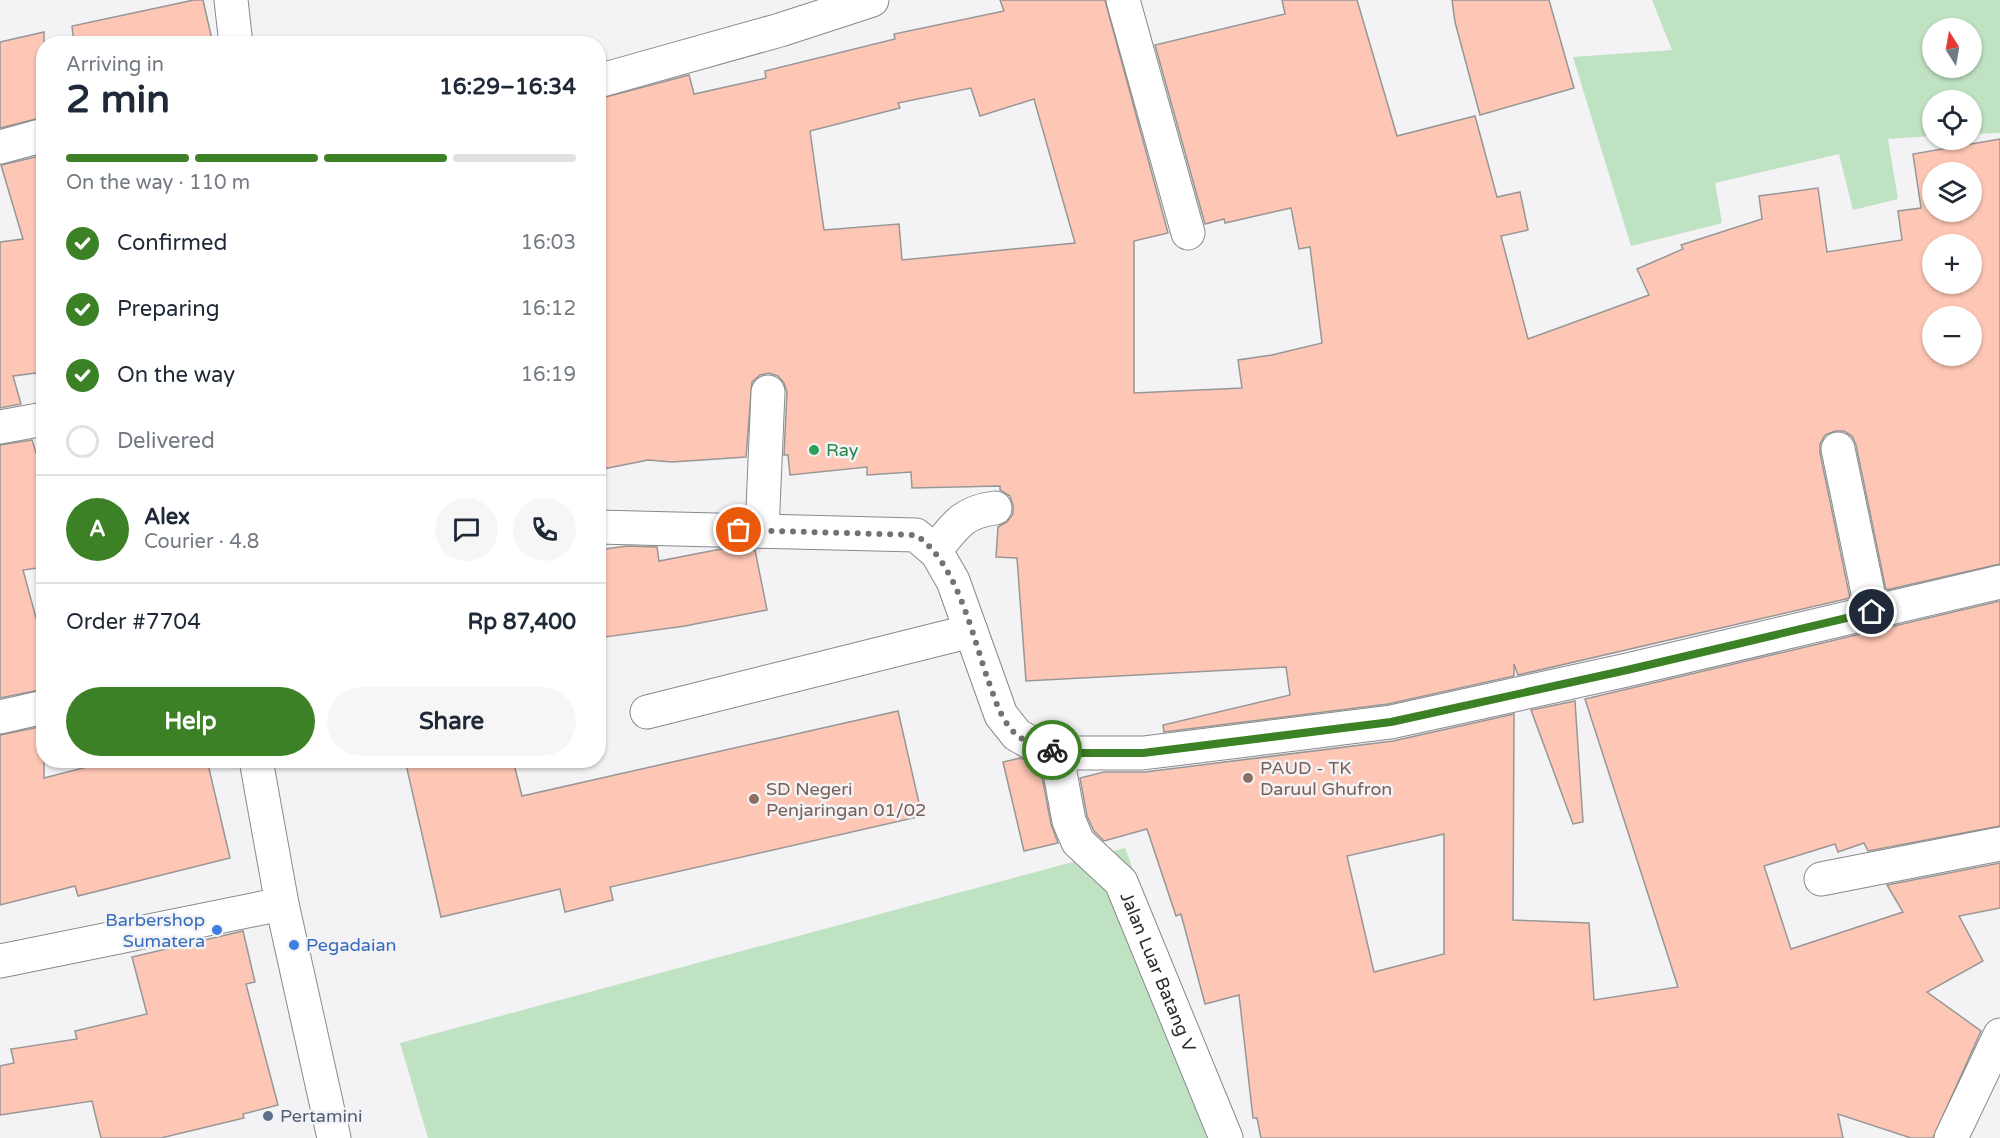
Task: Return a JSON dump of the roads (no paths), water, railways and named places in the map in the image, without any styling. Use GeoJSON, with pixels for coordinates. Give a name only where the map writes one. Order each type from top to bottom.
{"type":"FeatureCollection","features":[{"type":"Feature","properties":{"kind":"street"},"geometry":{"type":"LineString","coordinates":[[231,0],[235,36]]}},
{"type":"Feature","properties":{"kind":"street"},"geometry":{"type":"LineString","coordinates":[[606,79],[780,30],[872,0]]}},
{"type":"Feature","properties":{"kind":"street"},"geometry":{"type":"LineString","coordinates":[[1123,0],[1188,233]]}},
{"type":"Feature","properties":{"kind":"street"},"geometry":{"type":"LineString","coordinates":[[0,147],[36,137]]}},
{"type":"Feature","properties":{"kind":"street"},"geometry":{"type":"LineString","coordinates":[[762,531],[768,392]]}},
{"type":"Feature","properties":{"kind":"street"},"geometry":{"type":"LineString","coordinates":[[0,427],[36,420]]}},
{"type":"Feature","properties":{"kind":"street"},"geometry":{"type":"LineString","coordinates":[[1838,449],[1872,612]]}},
{"type":"Feature","properties":{"kind":"street"},"geometry":{"type":"LineString","coordinates":[[935,551],[964,516],[974,511],[995,508]]}},
{"type":"Feature","properties":{"kind":"street"},"geometry":{"type":"LineString","coordinates":[[606,527],[916,535],[935,551],[953,581],[1001,715],[1017,735],[1037,746],[1067,753],[1143,753],[1391,722],[1627,670],[2000,582]]}},
{"type":"Feature","properties":{"kind":"street"},"geometry":{"type":"LineString","coordinates":[[647,712],[971,631]]}},
{"type":"Feature","properties":{"kind":"street"},"geometry":{"type":"LineString","coordinates":[[0,717],[36,709]]}},
{"type":"Feature","properties":{"kind":"street","name":"Jalan Luar Batang V"},"geometry":{"type":"LineString","coordinates":[[1056,751],[1069,821],[1078,842],[1121,882],[1226,1138]]}},
{"type":"Feature","properties":{"kind":"street"},"geometry":{"type":"LineString","coordinates":[[257,768],[282,904],[334,1138]]}},
{"type":"Feature","properties":{"kind":"street"},"geometry":{"type":"LineString","coordinates":[[1821,879],[2000,844]]}},
{"type":"Feature","properties":{"kind":"street"},"geometry":{"type":"LineString","coordinates":[[0,962],[282,904]]}},
{"type":"Feature","properties":{"kind":"street"},"geometry":{"type":"LineString","coordinates":[[1961,1135],[2000,1035]]}},
{"type":"Feature","properties":{"kind":"place","name":"Ray"},"geometry":{"type":"Point","coordinates":[814,450]}},
{"type":"Feature","properties":{"kind":"place","name":"PAUD - TK Daruul Ghufron"},"geometry":{"type":"Point","coordinates":[1248,778]}},
{"type":"Feature","properties":{"kind":"place","name":"SD Negeri Penjaringan 01/02"},"geometry":{"type":"Point","coordinates":[754,799]}},
{"type":"Feature","properties":{"kind":"place","name":"Barbershop Sumatera"},"geometry":{"type":"Point","coordinates":[217,930]}},
{"type":"Feature","properties":{"kind":"place","name":"Pegadaian"},"geometry":{"type":"Point","coordinates":[294,945]}},
{"type":"Feature","properties":{"kind":"place","name":"Pertamini"},"geometry":{"type":"Point","coordinates":[268,1116]}}]}
